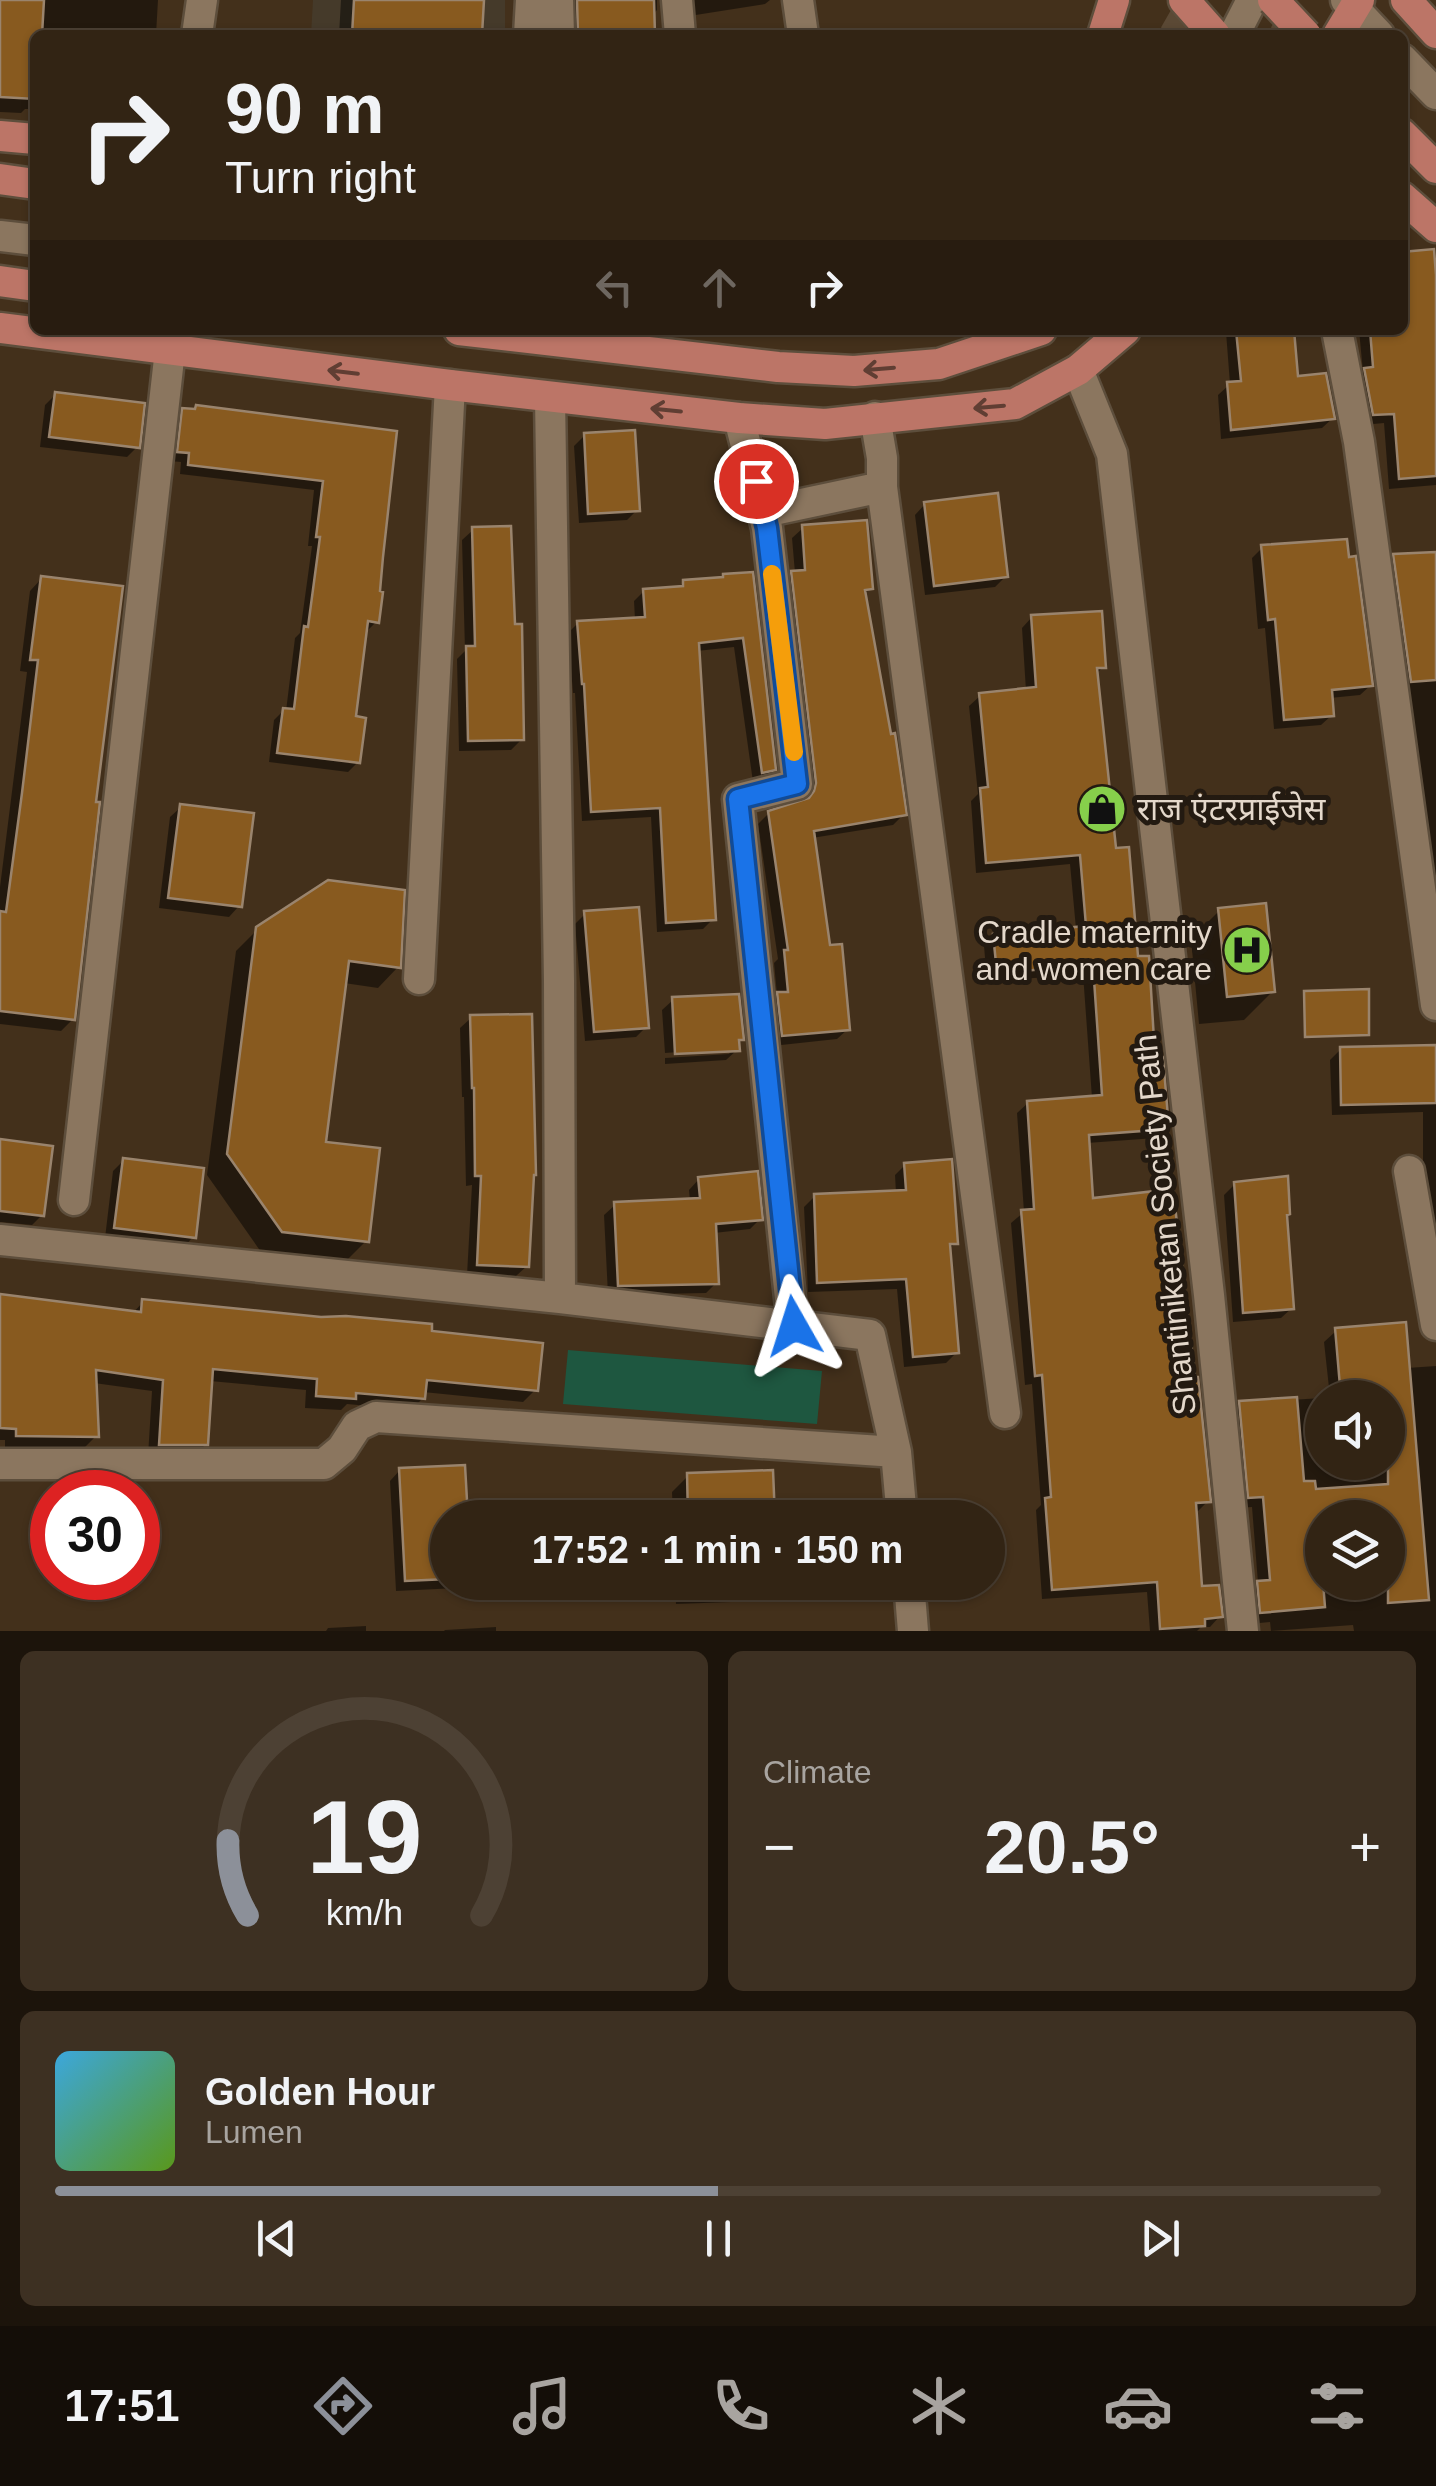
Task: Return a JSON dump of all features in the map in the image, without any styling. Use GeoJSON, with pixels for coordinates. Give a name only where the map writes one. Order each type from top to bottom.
{"type":"FeatureCollection","features":[{"type":"Feature","properties":{"kind":"main road"},"geometry":{"type":"LineString","coordinates":[[1105,30],[1114,0]]}},
{"type":"Feature","properties":{"kind":"main road"},"geometry":{"type":"LineString","coordinates":[[1184,0],[1211,30]]}},
{"type":"Feature","properties":{"kind":"main road"},"geometry":{"type":"LineString","coordinates":[[1272,0],[1301,30]]}},
{"type":"Feature","properties":{"kind":"main road"},"geometry":{"type":"LineString","coordinates":[[1406,0],[1436,33]]}},
{"type":"Feature","properties":{"kind":"main road"},"geometry":{"type":"LineString","coordinates":[[0,136],[30,138]]}},
{"type":"Feature","properties":{"kind":"main road"},"geometry":{"type":"LineString","coordinates":[[1408,140],[1436,168]]}},
{"type":"Feature","properties":{"kind":"main road"},"geometry":{"type":"LineString","coordinates":[[0,179],[30,183]]}},
{"type":"Feature","properties":{"kind":"main road"},"geometry":{"type":"LineString","coordinates":[[1408,201],[1436,226]]}},
{"type":"Feature","properties":{"kind":"main road"},"geometry":{"type":"LineString","coordinates":[[0,281],[30,285]]}},
{"type":"Feature","properties":{"kind":"main road"},"geometry":{"type":"LineString","coordinates":[[0,328],[30,332]]}},
{"type":"Feature","properties":{"kind":"main road"},"geometry":{"type":"LineString","coordinates":[[54,335],[450,386],[825,424],[1014,404],[1078,370],[1120,335]]}},
{"type":"Feature","properties":{"kind":"main road"},"geometry":{"type":"LineString","coordinates":[[503,335],[854,371],[938,364],[1026,335]]}},
{"type":"Feature","properties":{"kind":"street"},"geometry":{"type":"LineString","coordinates":[[198,30],[202,0]]}},
{"type":"Feature","properties":{"kind":"street"},"geometry":{"type":"LineString","coordinates":[[529,30],[531,0]]}},
{"type":"Feature","properties":{"kind":"street"},"geometry":{"type":"LineString","coordinates":[[558,0],[558,30]]}},
{"type":"Feature","properties":{"kind":"street"},"geometry":{"type":"LineString","coordinates":[[677,0],[680,30]]}},
{"type":"Feature","properties":{"kind":"street"},"geometry":{"type":"LineString","coordinates":[[798,0],[802,30]]}},
{"type":"Feature","properties":{"kind":"street"},"geometry":{"type":"LineString","coordinates":[[1237,30],[1252,0]]}},
{"type":"Feature","properties":{"kind":"street"},"geometry":{"type":"LineString","coordinates":[[1349,11],[1374,30]]}},
{"type":"Feature","properties":{"kind":"street"},"geometry":{"type":"LineString","coordinates":[[1408,65],[1436,94]]}},
{"type":"Feature","properties":{"kind":"street"},"geometry":{"type":"LineString","coordinates":[[0,236],[30,239]]}},
{"type":"Feature","properties":{"kind":"street"},"geometry":{"type":"LineString","coordinates":[[1338,335],[1359,442],[1436,1005]]}},
{"type":"Feature","properties":{"kind":"street"},"geometry":{"type":"LineString","coordinates":[[74,1200],[170,350]]}},
{"type":"Feature","properties":{"kind":"street","name":"Shantiniketan Society Path"},"geometry":{"type":"LineString","coordinates":[[1078,370],[1112,454],[1209,1295],[1243,1631]]}},
{"type":"Feature","properties":{"kind":"street"},"geometry":{"type":"LineString","coordinates":[[419,978],[450,386]]}},
{"type":"Feature","properties":{"kind":"street"},"geometry":{"type":"LineString","coordinates":[[550,397],[560,1298]]}},
{"type":"Feature","properties":{"kind":"street"},"geometry":{"type":"LineString","coordinates":[[739,418],[764,512],[797,784],[738,799],[794,1326]]}},
{"type":"Feature","properties":{"kind":"street"},"geometry":{"type":"LineString","coordinates":[[875,418],[1006,1412]]}},
{"type":"Feature","properties":{"kind":"street"},"geometry":{"type":"LineString","coordinates":[[764,512],[882,487]]}},
{"type":"Feature","properties":{"kind":"street"},"geometry":{"type":"LineString","coordinates":[[1410,1171],[1436,1326]]}},
{"type":"Feature","properties":{"kind":"street"},"geometry":{"type":"LineString","coordinates":[[0,1240],[560,1298],[870,1335],[896,1452],[900,1500]]}},
{"type":"Feature","properties":{"kind":"street"},"geometry":{"type":"LineString","coordinates":[[0,1464],[324,1464],[342,1449],[356,1426],[376,1417],[896,1452]]}},
{"type":"Feature","properties":{"kind":"street"},"geometry":{"type":"LineString","coordinates":[[911,1600],[914,1631]]}},
{"type":"Feature","properties":{"kind":"shaded area"},"geometry":{"type":"Polygon","coordinates":[[[313,0],[505,0],[505,30],[311,30],[313,0]]]}},
{"type":"Feature","properties":{"kind":"green space"},"geometry":{"type":"Polygon","coordinates":[[[568,1350],[822,1371],[817,1424],[563,1404],[568,1350]]]}},
{"type":"Feature","properties":{"kind":"building"},"geometry":{"type":"Polygon","coordinates":[[[0,0],[44,0],[42,30],[30,30],[30,99],[0,97],[0,0]]]}},
{"type":"Feature","properties":{"kind":"building"},"geometry":{"type":"Polygon","coordinates":[[[354,0],[484,0],[482,30],[352,30],[354,0]]]}},
{"type":"Feature","properties":{"kind":"building"},"geometry":{"type":"Polygon","coordinates":[[[577,0],[654,0],[655,30],[578,30],[577,0]]]}},
{"type":"Feature","properties":{"kind":"building"},"geometry":{"type":"Polygon","coordinates":[[[1434,249],[1436,476],[1399,479],[1394,414],[1373,415],[1364,368],[1373,367],[1370,335],[1408,335],[1408,251],[1434,249]]]}},
{"type":"Feature","properties":{"kind":"building"},"geometry":{"type":"Polygon","coordinates":[[[1236,335],[1294,335],[1298,376],[1326,373],[1335,419],[1231,430],[1227,382],[1241,381],[1236,335]]]}},
{"type":"Feature","properties":{"kind":"building"},"geometry":{"type":"Polygon","coordinates":[[[55,392],[145,403],[140,448],[49,437],[55,392]]]}},
{"type":"Feature","properties":{"kind":"building"},"geometry":{"type":"Polygon","coordinates":[[[196,405],[397,431],[379,623],[368,621],[356,716],[366,718],[360,763],[277,753],[283,708],[294,709],[304,626],[308,627],[323,481],[188,465],[189,453],[177,452],[182,408],[195,409],[196,405]]]}},
{"type":"Feature","properties":{"kind":"building"},"geometry":{"type":"Polygon","coordinates":[[[635,430],[640,511],[588,514],[584,433],[635,430]]]}},
{"type":"Feature","properties":{"kind":"building"},"geometry":{"type":"Polygon","coordinates":[[[998,493],[1008,577],[934,586],[924,502],[998,493]]]}},
{"type":"Feature","properties":{"kind":"building"},"geometry":{"type":"Polygon","coordinates":[[[867,520],[873,589],[865,590],[891,734],[895,733],[907,815],[814,831],[830,945],[842,944],[850,1030],[782,1036],[777,992],[788,992],[784,950],[788,950],[768,811],[809,798],[816,783],[791,571],[805,570],[802,525],[867,520]]]}},
{"type":"Feature","properties":{"kind":"building"},"geometry":{"type":"Polygon","coordinates":[[[511,526],[515,624],[522,624],[524,740],[468,741],[466,646],[475,646],[472,527],[511,526]]]}},
{"type":"Feature","properties":{"kind":"building"},"geometry":{"type":"Polygon","coordinates":[[[1347,539],[1349,557],[1356,556],[1373,686],[1332,690],[1334,716],[1284,720],[1275,619],[1268,620],[1261,545],[1347,539]]]}},
{"type":"Feature","properties":{"kind":"building"},"geometry":{"type":"Polygon","coordinates":[[[1436,552],[1436,680],[1411,682],[1393,554],[1436,552]]]}},
{"type":"Feature","properties":{"kind":"building"},"geometry":{"type":"Polygon","coordinates":[[[753,572],[776,770],[762,773],[743,638],[699,643],[716,920],[666,923],[660,808],[591,812],[577,621],[645,617],[643,589],[683,586],[683,580],[753,572]]]}},
{"type":"Feature","properties":{"kind":"building"},"geometry":{"type":"Polygon","coordinates":[[[41,576],[123,586],[96,802],[100,802],[75,1020],[0,1011],[0,911],[6,912],[22,793],[38,660],[30,660],[41,576]]]}},
{"type":"Feature","properties":{"kind":"building"},"geometry":{"type":"Polygon","coordinates":[[[1102,611],[1106,668],[1097,668],[1116,848],[1129,847],[1138,956],[1149,956],[1155,1057],[1163,1057],[1169,1129],[1089,1135],[1093,1198],[1173,1189],[1211,1502],[1196,1503],[1202,1586],[1219,1585],[1223,1617],[1205,1619],[1205,1626],[1160,1629],[1157,1582],[1052,1590],[1045,1498],[1051,1497],[1042,1375],[1035,1376],[1021,1210],[1034,1209],[1027,1101],[1102,1095],[1093,965],[997,973],[993,934],[1086,926],[1080,855],[986,863],[980,788],[988,787],[979,693],[1036,687],[1031,615],[1102,611]]]}},
{"type":"Feature","properties":{"kind":"building"},"geometry":{"type":"Polygon","coordinates":[[[180,804],[254,813],[242,907],[168,898],[180,804]]]}},
{"type":"Feature","properties":{"kind":"building"},"geometry":{"type":"Polygon","coordinates":[[[328,880],[405,890],[401,968],[349,961],[326,1142],[380,1148],[369,1242],[282,1232],[227,1154],[256,927],[328,880]]]}},
{"type":"Feature","properties":{"kind":"building","name":"Cradle maternity and women care"},"geometry":{"type":"Polygon","coordinates":[[[1266,903],[1275,992],[1227,997],[1218,908],[1266,903]]]}},
{"type":"Feature","properties":{"kind":"building"},"geometry":{"type":"Polygon","coordinates":[[[639,907],[649,1028],[594,1032],[584,911],[639,907]]]}},
{"type":"Feature","properties":{"kind":"building"},"geometry":{"type":"Polygon","coordinates":[[[1369,989],[1369,1035],[1305,1037],[1304,991],[1369,989]]]}},
{"type":"Feature","properties":{"kind":"building"},"geometry":{"type":"Polygon","coordinates":[[[739,994],[744,1040],[739,1040],[740,1051],[675,1054],[672,997],[739,994]]]}},
{"type":"Feature","properties":{"kind":"building"},"geometry":{"type":"Polygon","coordinates":[[[532,1014],[536,1175],[529,1267],[477,1265],[481,1176],[475,1176],[470,1015],[532,1014]]]}},
{"type":"Feature","properties":{"kind":"building"},"geometry":{"type":"Polygon","coordinates":[[[1436,1045],[1436,1103],[1341,1105],[1340,1047],[1436,1045]]]}},
{"type":"Feature","properties":{"kind":"building"},"geometry":{"type":"Polygon","coordinates":[[[0,1139],[53,1146],[44,1216],[0,1211],[0,1139]]]}},
{"type":"Feature","properties":{"kind":"building"},"geometry":{"type":"Polygon","coordinates":[[[123,1158],[204,1168],[196,1238],[114,1228],[123,1158]]]}},
{"type":"Feature","properties":{"kind":"building"},"geometry":{"type":"Polygon","coordinates":[[[952,1159],[958,1244],[950,1244],[959,1353],[913,1357],[906,1279],[817,1283],[814,1194],[906,1190],[904,1163],[952,1159]]]}},
{"type":"Feature","properties":{"kind":"building"},"geometry":{"type":"Polygon","coordinates":[[[758,1171],[763,1220],[716,1224],[719,1284],[618,1286],[614,1202],[700,1198],[698,1177],[758,1171]]]}},
{"type":"Feature","properties":{"kind":"building"},"geometry":{"type":"Polygon","coordinates":[[[1288,1176],[1294,1309],[1243,1313],[1234,1182],[1288,1176]]]}},
{"type":"Feature","properties":{"kind":"building"},"geometry":{"type":"Polygon","coordinates":[[[0,1294],[141,1312],[142,1299],[321,1317],[346,1316],[432,1324],[432,1331],[543,1343],[538,1391],[427,1380],[425,1399],[356,1393],[356,1399],[316,1396],[317,1379],[213,1369],[208,1445],[159,1445],[163,1380],[96,1370],[99,1437],[16,1436],[16,1429],[0,1428],[0,1294]]]}},
{"type":"Feature","properties":{"kind":"building"},"geometry":{"type":"Polygon","coordinates":[[[1406,1322],[1429,1600],[1388,1603],[1405,1600],[1405,1500],[1305,1500],[1305,1600],[1324,1600],[1325,1607],[1260,1613],[1257,1581],[1270,1580],[1263,1497],[1248,1498],[1239,1401],[1297,1397],[1304,1481],[1315,1481],[1316,1489],[1405,1480],[1405,1380],[1339,1380],[1335,1328],[1406,1322]]]}},
{"type":"Feature","properties":{"kind":"building"},"geometry":{"type":"Polygon","coordinates":[[[465,1465],[467,1500],[430,1500],[430,1580],[405,1581],[399,1468],[465,1465]]]}},
{"type":"Feature","properties":{"kind":"building"},"geometry":{"type":"Polygon","coordinates":[[[773,1470],[774,1500],[688,1500],[687,1473],[773,1470]]]}},
{"type":"Feature","properties":{"kind":"tunnel"},"geometry":{"type":"LineString","coordinates":[[1177,30],[1194,0]]}},
{"type":"Feature","properties":{"kind":"tunnel"},"geometry":{"type":"LineString","coordinates":[[1287,30],[1304,0]]}},
{"type":"Feature","properties":{"kind":"slow traffic"},"geometry":{"type":"LineString","coordinates":[[772,574],[794,752]]}},
{"type":"Feature","properties":{"kind":"place","name":"राज एंटरप्राईजेस"},"geometry":{"type":"Point","coordinates":[1102,809]}},
{"type":"Feature","properties":{"kind":"place","name":"Cradle maternity and women care"},"geometry":{"type":"Point","coordinates":[1247,950]}},
{"type":"Feature","properties":{"kind":"route"},"geometry":{"type":"LineString","coordinates":[[756,481],[767,528],[797,784],[738,799],[794,1326]]}}]}
